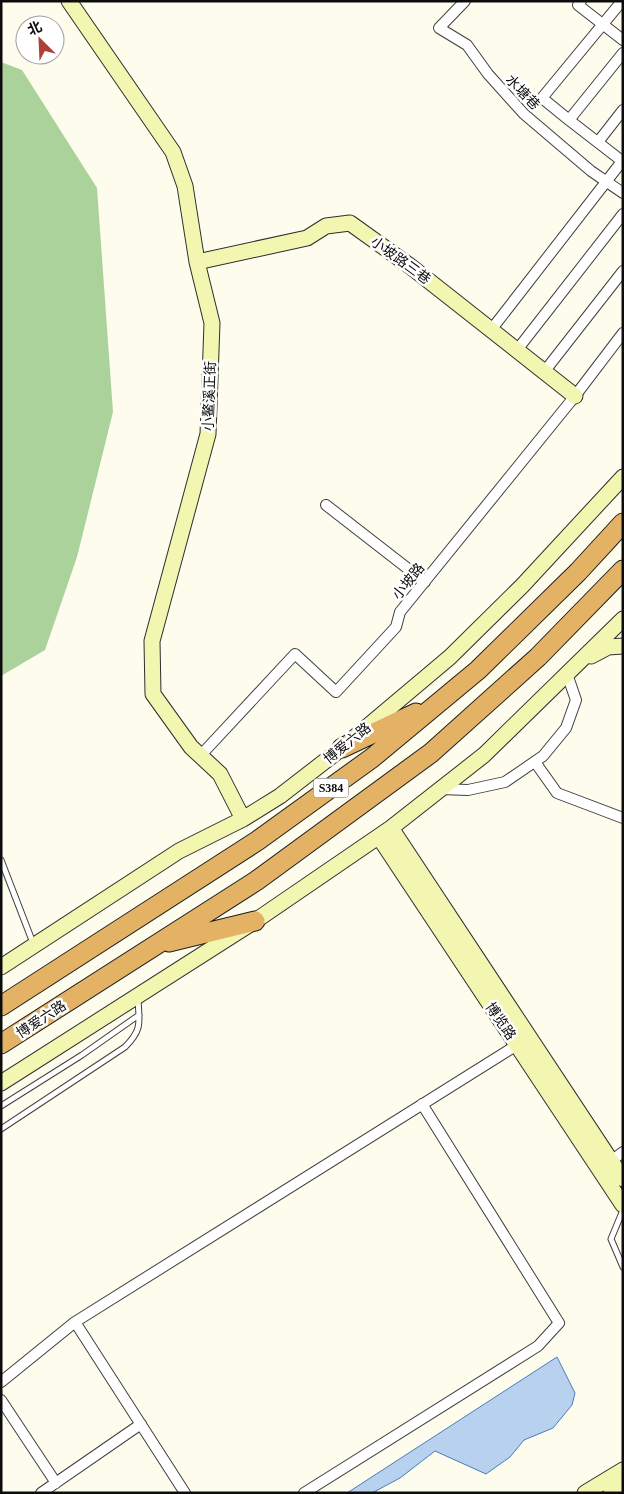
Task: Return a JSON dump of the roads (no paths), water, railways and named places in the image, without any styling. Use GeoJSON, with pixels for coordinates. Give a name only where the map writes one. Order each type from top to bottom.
{"type":"FeatureCollection","features":[{"type":"Feature","properties":{"kind":"highway","name":"博爱六路"},"geometry":{"type":"LineString","coordinates":[[1,1006],[258,842],[372,758],[478,670],[564,586],[623,523]]}},
{"type":"Feature","properties":{"kind":"highway","name":"博爱六路"},"geometry":{"type":"LineString","coordinates":[[1,1044],[256,881],[431,753],[538,657],[623,570]]}},
{"type":"Feature","properties":{"kind":"highway"},"geometry":{"type":"LineString","coordinates":[[342,748],[440,702]]}},
{"type":"Feature","properties":{"kind":"highway"},"geometry":{"type":"LineString","coordinates":[[153,946],[255,921]]}},
{"type":"Feature","properties":{"kind":"street","name":"小鳌溪正街"},"geometry":{"type":"LineString","coordinates":[[69,1],[173,152],[184,186],[197,262],[212,323],[208,434],[152,641],[153,694],[192,747],[220,774],[243,819]]}},
{"type":"Feature","properties":{"kind":"street","name":"水塘巷"},"geometry":{"type":"LineString","coordinates":[[466,1],[439,28],[467,45],[488,74],[524,114],[591,171],[623,193]]}},
{"type":"Feature","properties":{"kind":"street"},"geometry":{"type":"LineString","coordinates":[[581,1],[578,5],[623,40]]}},
{"type":"Feature","properties":{"kind":"street"},"geometry":{"type":"LineString","coordinates":[[491,330],[622,161],[542,98],[622,1]]}},
{"type":"Feature","properties":{"kind":"street"},"geometry":{"type":"LineString","coordinates":[[569,120],[623,53]]}},
{"type":"Feature","properties":{"kind":"street"},"geometry":{"type":"LineString","coordinates":[[598,142],[623,110]]}},
{"type":"Feature","properties":{"kind":"street"},"geometry":{"type":"LineString","coordinates":[[517,350],[623,214]]}},
{"type":"Feature","properties":{"kind":"street","name":"小坡路三巷"},"geometry":{"type":"LineString","coordinates":[[197,262],[307,238],[326,226],[350,223],[410,266],[575,396]]}},
{"type":"Feature","properties":{"kind":"street"},"geometry":{"type":"LineString","coordinates":[[544,372],[623,271]]}},
{"type":"Feature","properties":{"kind":"street","name":"小坡路"},"geometry":{"type":"LineString","coordinates":[[201,755],[295,654],[336,692],[396,627],[400,612],[575,396],[623,333]]}},
{"type":"Feature","properties":{"kind":"street","name":"博爱六路"},"geometry":{"type":"LineString","coordinates":[[1,967],[179,852],[243,819],[280,796],[342,748],[450,657],[522,586],[623,477]]}},
{"type":"Feature","properties":{"kind":"street"},"geometry":{"type":"LineString","coordinates":[[326,505],[425,582]]}},
{"type":"Feature","properties":{"kind":"street"},"geometry":{"type":"LineString","coordinates":[[1,1083],[255,921],[385,833],[484,755],[623,619]]}},
{"type":"Feature","properties":{"kind":"street"},"geometry":{"type":"LineString","coordinates":[[583,660],[608,647],[623,646]]}},
{"type":"Feature","properties":{"kind":"street"},"geometry":{"type":"LineString","coordinates":[[441,789],[468,790],[505,782],[543,756],[566,728],[576,700],[567,674]]}},
{"type":"Feature","properties":{"kind":"street"},"geometry":{"type":"LineString","coordinates":[[535,762],[557,793],[623,818]]}},
{"type":"Feature","properties":{"kind":"street","name":"博览路"},"geometry":{"type":"LineString","coordinates":[[385,833],[517,1045],[623,1204]]}},
{"type":"Feature","properties":{"kind":"street","name":"博览路"},"geometry":{"type":"LineString","coordinates":[[385,833],[617,1157],[623,1179]]}},
{"type":"Feature","properties":{"kind":"street"},"geometry":{"type":"LineString","coordinates":[[1,1382],[75,1322],[517,1045]]}},
{"type":"Feature","properties":{"kind":"street"},"geometry":{"type":"LineString","coordinates":[[304,1493],[538,1346],[559,1322],[422,1104]]}},
{"type":"Feature","properties":{"kind":"street"},"geometry":{"type":"LineString","coordinates":[[75,1322],[185,1493]]}},
{"type":"Feature","properties":{"kind":"street"},"geometry":{"type":"LineString","coordinates":[[1,1400],[56,1483]]}},
{"type":"Feature","properties":{"kind":"street"},"geometry":{"type":"LineString","coordinates":[[41,1493],[141,1424]]}},
{"type":"Feature","properties":{"kind":"street"},"geometry":{"type":"LineString","coordinates":[[585,1493],[623,1470]]}},
{"type":"Feature","properties":{"kind":"street"},"geometry":{"type":"LineString","coordinates":[[611,1493],[623,1486]]}},
{"type":"Feature","properties":{"kind":"lane"},"geometry":{"type":"LineString","coordinates":[[1,860],[34,945]]}},
{"type":"Feature","properties":{"kind":"lane"},"geometry":{"type":"LineString","coordinates":[[1,1129],[125,1047],[136,1037],[139,1027],[138,995]]}},
{"type":"Feature","properties":{"kind":"lane"},"geometry":{"type":"LineString","coordinates":[[1,1106],[82,1055],[139,1015]]}},
{"type":"Feature","properties":{"kind":"lane"},"geometry":{"type":"LineString","coordinates":[[623,1210],[610,1239],[623,1266]]}},
{"type":"Feature","properties":{"kind":"water"},"geometry":{"type":"Polygon","coordinates":[[[557,1357],[575,1393],[572,1405],[553,1428],[524,1440],[510,1457],[486,1474],[435,1451],[400,1478],[372,1493],[347,1493],[557,1357]]]}}]}
